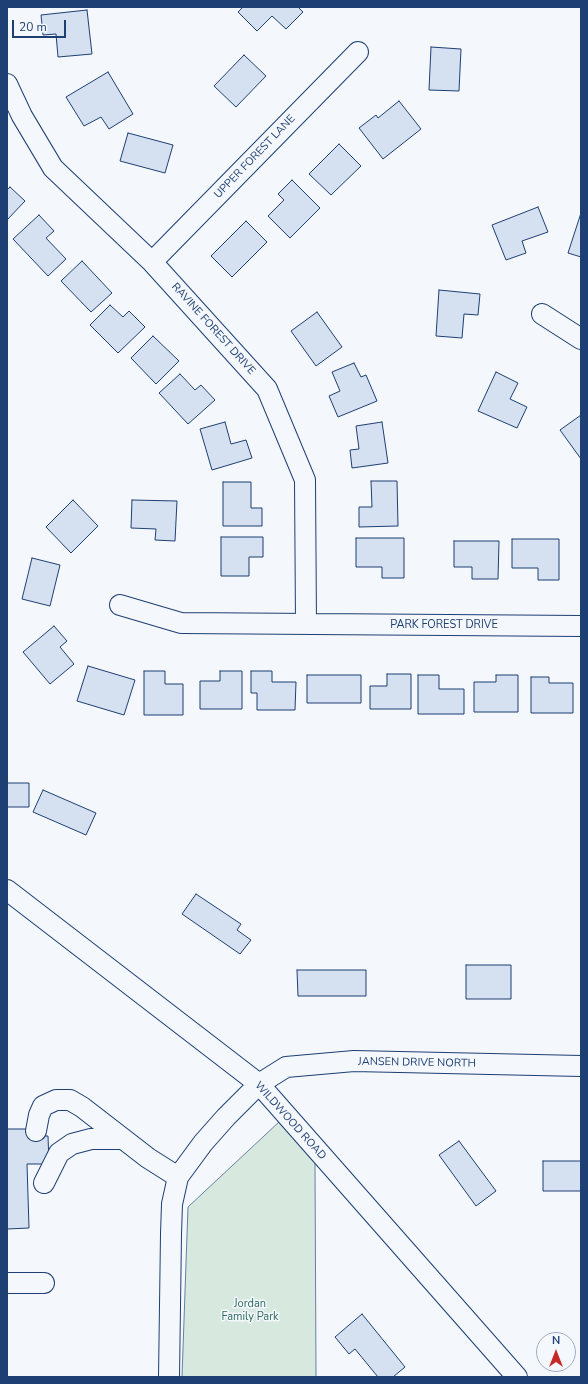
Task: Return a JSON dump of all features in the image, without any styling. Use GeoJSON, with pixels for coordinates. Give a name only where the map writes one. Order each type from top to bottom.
{"type":"FeatureCollection","features":[{"type":"Feature","properties":{"kind":"street","name":"UPPER FOREST LANE"},"geometry":{"type":"LineString","coordinates":[[152,262],[358,52]]}},
{"type":"Feature","properties":{"kind":"street","name":"RAVINE FOREST DRIVE"},"geometry":{"type":"LineString","coordinates":[[7,84],[22,116],[53,168],[152,262],[267,389],[305,480],[306,624]]}},
{"type":"Feature","properties":{"kind":"street"},"geometry":{"type":"LineString","coordinates":[[542,314],[581,339]]}},
{"type":"Feature","properties":{"kind":"street","name":"PARK FOREST DRIVE"},"geometry":{"type":"LineString","coordinates":[[120,605],[181,623],[581,626]]}},
{"type":"Feature","properties":{"kind":"street","name":"WILDWOOD ROAD"},"geometry":{"type":"LineString","coordinates":[[7,890],[259,1084],[517,1377]]}},
{"type":"Feature","properties":{"kind":"street","name":"JANSEN DRIVE NORTH"},"geometry":{"type":"LineString","coordinates":[[178,1177],[203,1143],[226,1117],[259,1084],[286,1067],[354,1061],[581,1066]]}},
{"type":"Feature","properties":{"kind":"street"},"geometry":{"type":"LineString","coordinates":[[36,1131],[38,1115],[43,1106],[56,1100],[70,1100],[82,1107],[148,1158],[178,1177],[172,1204],[168,1377]]}},
{"type":"Feature","properties":{"kind":"street"},"geometry":{"type":"LineString","coordinates":[[44,1183],[59,1153],[72,1144],[91,1139],[122,1138]]}},
{"type":"Feature","properties":{"kind":"street"},"geometry":{"type":"LineString","coordinates":[[7,1283],[44,1283]]}},
{"type":"Feature","properties":{"kind":"green space","name":"Jordan Family Park"},"geometry":{"type":"Polygon","coordinates":[[[279,1122],[315,1163],[316,1377],[182,1377],[188,1207],[279,1122]]]}},
{"type":"Feature","properties":{"kind":"building"},"geometry":{"type":"Polygon","coordinates":[[[243,7],[298,7],[303,12],[286,29],[272,16],[257,31],[238,12],[243,7]]]}},
{"type":"Feature","properties":{"kind":"building"},"geometry":{"type":"Polygon","coordinates":[[[87,10],[92,54],[58,57],[56,34],[43,35],[41,15],[87,10]]]}},
{"type":"Feature","properties":{"kind":"building"},"geometry":{"type":"Polygon","coordinates":[[[431,47],[461,49],[459,91],[429,90],[431,47]]]}},
{"type":"Feature","properties":{"kind":"building"},"geometry":{"type":"Polygon","coordinates":[[[244,55],[266,76],[236,107],[214,86],[244,55]]]}},
{"type":"Feature","properties":{"kind":"building"},"geometry":{"type":"Polygon","coordinates":[[[108,72],[133,114],[109,129],[101,117],[84,126],[66,97],[108,72]]]}},
{"type":"Feature","properties":{"kind":"building"},"geometry":{"type":"Polygon","coordinates":[[[399,101],[421,129],[383,159],[359,128],[376,115],[378,118],[399,101]]]}},
{"type":"Feature","properties":{"kind":"building"},"geometry":{"type":"Polygon","coordinates":[[[128,133],[173,145],[165,173],[120,161],[128,133]]]}},
{"type":"Feature","properties":{"kind":"building"},"geometry":{"type":"Polygon","coordinates":[[[339,144],[361,166],[331,195],[309,174],[339,144]]]}},
{"type":"Feature","properties":{"kind":"building"},"geometry":{"type":"Polygon","coordinates":[[[292,180],[320,208],[290,238],[268,216],[284,200],[278,194],[292,180]]]}},
{"type":"Feature","properties":{"kind":"building"},"geometry":{"type":"Polygon","coordinates":[[[10,187],[25,201],[7,220],[7,190],[10,187]]]}},
{"type":"Feature","properties":{"kind":"building"},"geometry":{"type":"Polygon","coordinates":[[[538,207],[548,232],[522,241],[526,253],[506,260],[492,225],[538,207]]]}},
{"type":"Feature","properties":{"kind":"building"},"geometry":{"type":"Polygon","coordinates":[[[581,213],[581,257],[568,253],[581,213]]]}},
{"type":"Feature","properties":{"kind":"building"},"geometry":{"type":"Polygon","coordinates":[[[39,215],[54,231],[46,238],[66,259],[48,276],[13,239],[39,215]]]}},
{"type":"Feature","properties":{"kind":"building"},"geometry":{"type":"Polygon","coordinates":[[[246,221],[267,242],[232,277],[211,256],[246,221]]]}},
{"type":"Feature","properties":{"kind":"building"},"geometry":{"type":"Polygon","coordinates":[[[82,261],[112,293],[91,312],[61,281],[82,261]]]}},
{"type":"Feature","properties":{"kind":"building"},"geometry":{"type":"Polygon","coordinates":[[[439,290],[480,294],[478,315],[464,314],[462,338],[436,336],[439,290]]]}},
{"type":"Feature","properties":{"kind":"building"},"geometry":{"type":"Polygon","coordinates":[[[110,305],[123,317],[129,311],[145,327],[118,353],[90,325],[110,305]]]}},
{"type":"Feature","properties":{"kind":"building"},"geometry":{"type":"Polygon","coordinates":[[[317,312],[342,347],[316,366],[291,331],[317,312]]]}},
{"type":"Feature","properties":{"kind":"building"},"geometry":{"type":"Polygon","coordinates":[[[153,336],[179,361],[156,384],[131,358],[153,336]]]}},
{"type":"Feature","properties":{"kind":"building"},"geometry":{"type":"Polygon","coordinates":[[[354,363],[361,377],[366,375],[377,401],[338,417],[329,396],[340,391],[332,372],[354,363]]]}},
{"type":"Feature","properties":{"kind":"building"},"geometry":{"type":"Polygon","coordinates":[[[496,372],[518,383],[510,399],[527,407],[517,428],[478,411],[496,372]]]}},
{"type":"Feature","properties":{"kind":"building"},"geometry":{"type":"Polygon","coordinates":[[[180,374],[195,390],[201,385],[215,400],[188,424],[159,393],[180,374]]]}},
{"type":"Feature","properties":{"kind":"building"},"geometry":{"type":"Polygon","coordinates":[[[581,415],[581,459],[560,430],[581,415]]]}},
{"type":"Feature","properties":{"kind":"building"},"geometry":{"type":"Polygon","coordinates":[[[225,422],[231,444],[246,440],[252,458],[212,470],[200,429],[225,422]]]}},
{"type":"Feature","properties":{"kind":"building"},"geometry":{"type":"Polygon","coordinates":[[[382,422],[388,463],[352,468],[350,450],[359,449],[356,426],[382,422]]]}},
{"type":"Feature","properties":{"kind":"building"},"geometry":{"type":"Polygon","coordinates":[[[371,481],[397,481],[398,526],[359,527],[359,507],[372,507],[371,481]]]}},
{"type":"Feature","properties":{"kind":"building"},"geometry":{"type":"Polygon","coordinates":[[[223,482],[251,482],[251,508],[262,508],[262,526],[223,526],[223,482]]]}},
{"type":"Feature","properties":{"kind":"building"},"geometry":{"type":"Polygon","coordinates":[[[73,500],[98,526],[71,553],[46,527],[73,500]]]}},
{"type":"Feature","properties":{"kind":"building"},"geometry":{"type":"Polygon","coordinates":[[[132,500],[177,501],[175,541],[155,540],[156,529],[131,528],[132,500]]]}},
{"type":"Feature","properties":{"kind":"building"},"geometry":{"type":"Polygon","coordinates":[[[221,537],[263,537],[263,557],[249,557],[249,576],[221,576],[221,537]]]}},
{"type":"Feature","properties":{"kind":"building"},"geometry":{"type":"Polygon","coordinates":[[[356,538],[404,538],[404,578],[382,578],[382,567],[356,567],[356,538]]]}},
{"type":"Feature","properties":{"kind":"building"},"geometry":{"type":"Polygon","coordinates":[[[512,539],[559,539],[559,580],[538,580],[538,568],[512,568],[512,539]]]}},
{"type":"Feature","properties":{"kind":"building"},"geometry":{"type":"Polygon","coordinates":[[[454,541],[499,541],[498,579],[472,579],[472,567],[454,567],[454,541]]]}},
{"type":"Feature","properties":{"kind":"building"},"geometry":{"type":"Polygon","coordinates":[[[32,558],[60,565],[50,606],[22,599],[32,558]]]}},
{"type":"Feature","properties":{"kind":"building"},"geometry":{"type":"Polygon","coordinates":[[[54,626],[67,641],[60,647],[74,664],[50,684],[23,652],[54,626]]]}},
{"type":"Feature","properties":{"kind":"building"},"geometry":{"type":"Polygon","coordinates":[[[88,666],[135,680],[124,715],[77,701],[88,666]]]}},
{"type":"Feature","properties":{"kind":"building"},"geometry":{"type":"Polygon","coordinates":[[[144,671],[165,671],[165,684],[183,684],[183,715],[144,715],[144,671]]]}},
{"type":"Feature","properties":{"kind":"building"},"geometry":{"type":"Polygon","coordinates":[[[220,671],[242,671],[242,709],[200,709],[200,681],[220,681],[220,671]]]}},
{"type":"Feature","properties":{"kind":"building"},"geometry":{"type":"Polygon","coordinates":[[[251,671],[272,671],[272,682],[296,682],[295,710],[257,710],[257,693],[251,693],[251,671]]]}},
{"type":"Feature","properties":{"kind":"building"},"geometry":{"type":"Polygon","coordinates":[[[387,674],[411,674],[411,709],[370,709],[370,686],[387,686],[387,674]]]}},
{"type":"Feature","properties":{"kind":"building"},"geometry":{"type":"Polygon","coordinates":[[[307,675],[361,675],[361,703],[307,703],[307,675]]]}},
{"type":"Feature","properties":{"kind":"building"},"geometry":{"type":"Polygon","coordinates":[[[418,675],[439,675],[439,689],[464,689],[464,714],[418,714],[418,675]]]}},
{"type":"Feature","properties":{"kind":"building"},"geometry":{"type":"Polygon","coordinates":[[[496,675],[518,675],[518,712],[474,712],[474,682],[496,682],[496,675]]]}},
{"type":"Feature","properties":{"kind":"building"},"geometry":{"type":"Polygon","coordinates":[[[531,677],[549,677],[549,683],[573,683],[573,713],[531,713],[531,677]]]}},
{"type":"Feature","properties":{"kind":"building"},"geometry":{"type":"Polygon","coordinates":[[[7,783],[29,783],[29,807],[7,807],[7,783]]]}},
{"type":"Feature","properties":{"kind":"building"},"geometry":{"type":"Polygon","coordinates":[[[43,790],[96,813],[86,835],[33,812],[43,790]]]}},
{"type":"Feature","properties":{"kind":"building"},"geometry":{"type":"Polygon","coordinates":[[[196,894],[241,924],[237,930],[251,940],[240,954],[182,914],[196,894]]]}},
{"type":"Feature","properties":{"kind":"building"},"geometry":{"type":"Polygon","coordinates":[[[466,965],[511,965],[511,999],[466,999],[466,965]]]}},
{"type":"Feature","properties":{"kind":"building"},"geometry":{"type":"Polygon","coordinates":[[[297,970],[366,970],[366,996],[298,996],[297,970]]]}},
{"type":"Feature","properties":{"kind":"building"},"geometry":{"type":"Polygon","coordinates":[[[7,1129],[29,1129],[29,1136],[48,1136],[49,1164],[27,1164],[29,1228],[7,1229],[7,1129]]]}},
{"type":"Feature","properties":{"kind":"building"},"geometry":{"type":"Polygon","coordinates":[[[459,1141],[496,1191],[476,1206],[439,1155],[459,1141]]]}},
{"type":"Feature","properties":{"kind":"building"},"geometry":{"type":"Polygon","coordinates":[[[543,1161],[581,1161],[581,1191],[543,1191],[543,1161]]]}},
{"type":"Feature","properties":{"kind":"building"},"geometry":{"type":"Polygon","coordinates":[[[362,1314],[405,1367],[393,1377],[378,1377],[355,1349],[349,1354],[335,1337],[362,1314]]]}}]}
